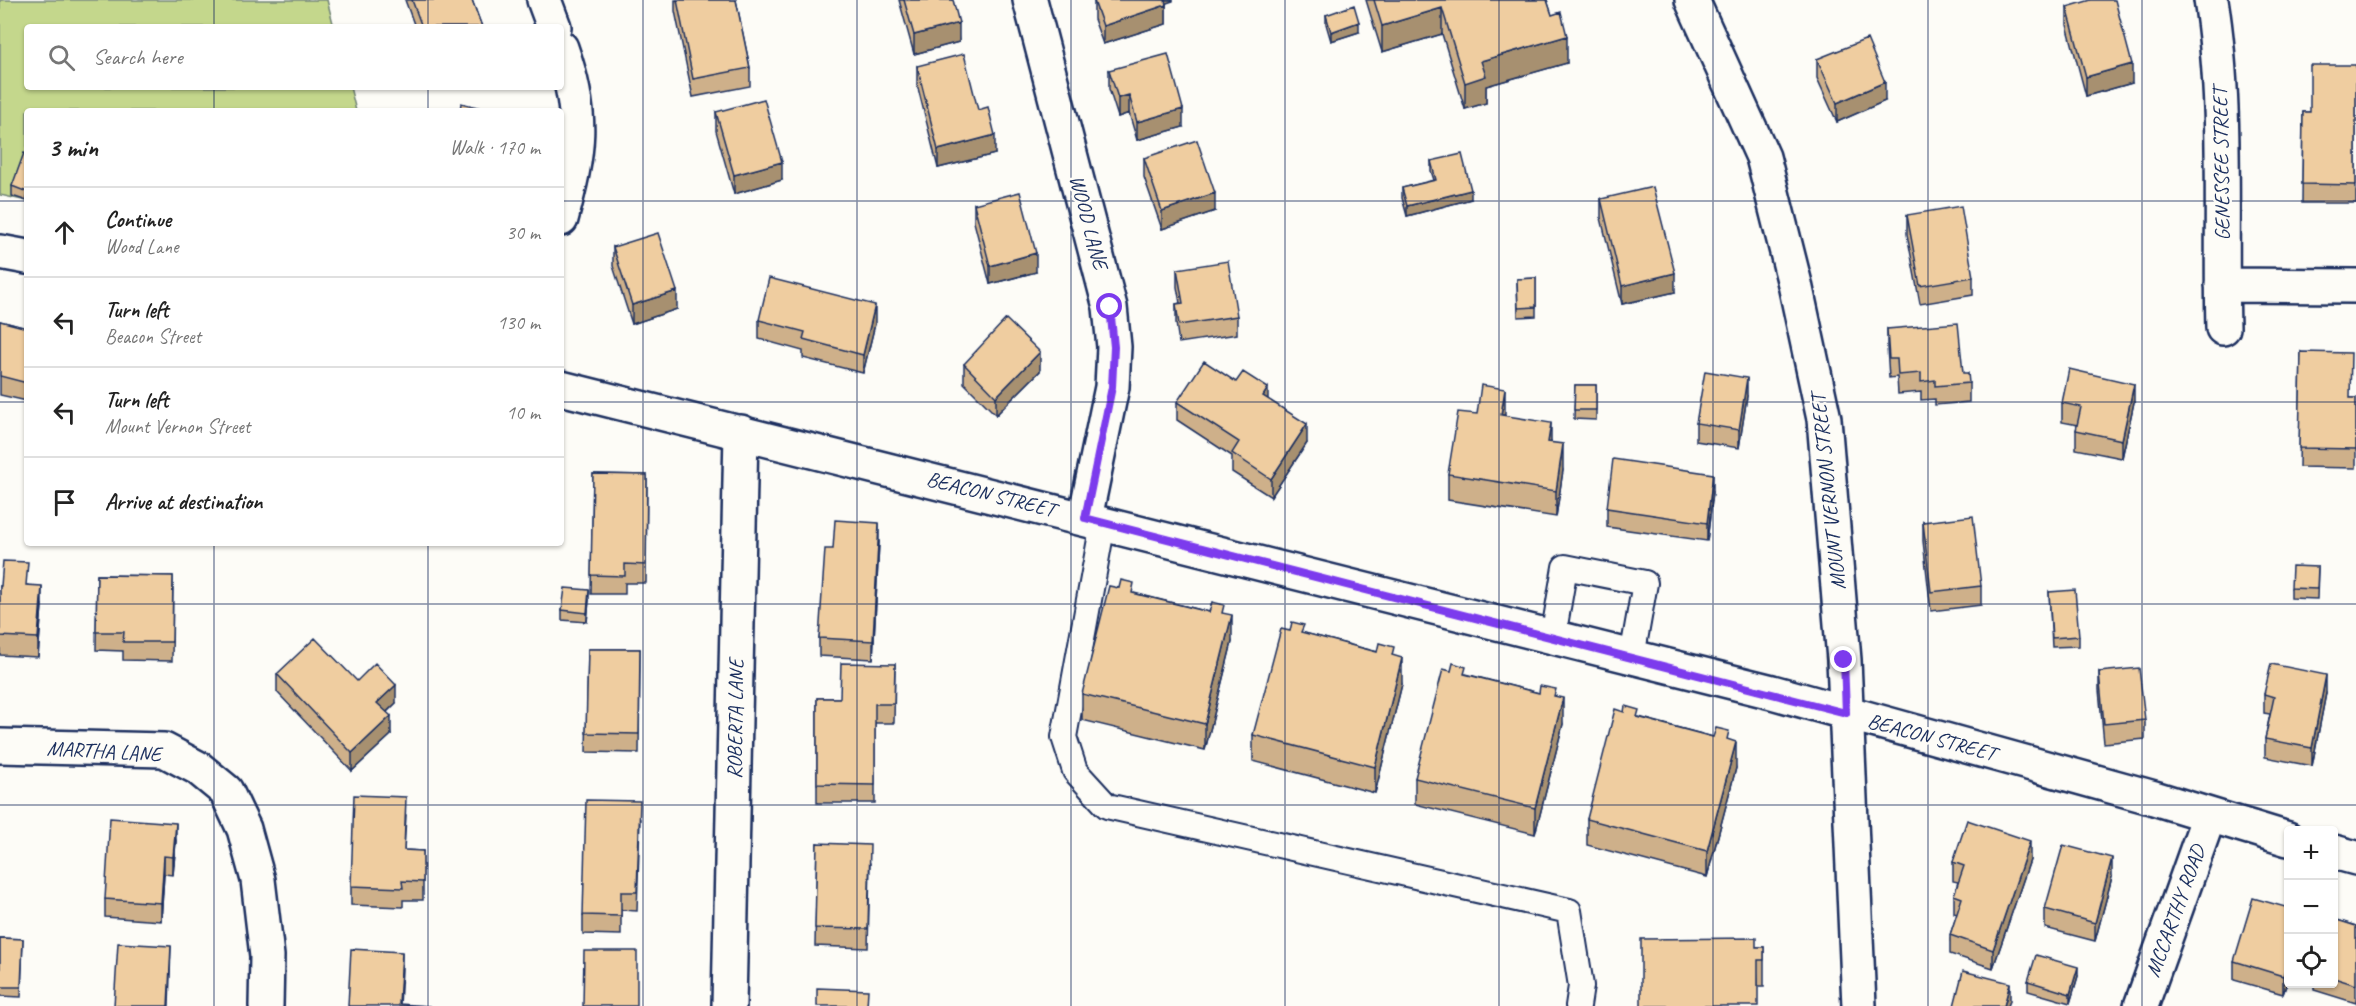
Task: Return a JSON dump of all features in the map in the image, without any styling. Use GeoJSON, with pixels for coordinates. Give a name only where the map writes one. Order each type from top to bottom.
{"type":"FeatureCollection","features":[{"type":"Feature","properties":{"kind":"main road"},"geometry":{"type":"LineString","coordinates":[[544,0],[553,24]]}},
{"type":"Feature","properties":{"kind":"main road","name":"WOOD LANE"},"geometry":{"type":"LineString","coordinates":[[1030,0],[1110,307],[1114,347],[1112,387],[1094,521]]}},
{"type":"Feature","properties":{"kind":"main road","name":"MOUNT VERNON STREET"},"geometry":{"type":"LineString","coordinates":[[1692,0],[1763,157],[1795,284],[1822,408],[1846,713],[1859,1006]]}},
{"type":"Feature","properties":{"kind":"main road","name":"GENESSEE STREET"},"geometry":{"type":"LineString","coordinates":[[2211,0],[2218,40],[2220,91],[2223,328]]}},
{"type":"Feature","properties":{"kind":"main road"},"geometry":{"type":"LineString","coordinates":[[564,58],[572,83],[578,129],[576,154],[564,206]]}},
{"type":"Feature","properties":{"kind":"main road"},"geometry":{"type":"LineString","coordinates":[[0,252],[24,256]]}},
{"type":"Feature","properties":{"kind":"main road"},"geometry":{"type":"LineString","coordinates":[[2222,285],[2356,286]]}},
{"type":"Feature","properties":{"kind":"main road","name":"BEACON STREET"},"geometry":{"type":"LineString","coordinates":[[564,389],[1632,657],[2154,798],[2284,838]]}},
{"type":"Feature","properties":{"kind":"main road","name":"ROBERTA LANE"},"geometry":{"type":"LineString","coordinates":[[729,1006],[741,432]]}},
{"type":"Feature","properties":{"kind":"main road","name":"MARTHA LANE"},"geometry":{"type":"LineString","coordinates":[[0,746],[164,750],[198,768],[226,791],[244,829],[258,880],[267,956],[266,1006]]}},
{"type":"Feature","properties":{"kind":"main road","name":"MCCARTHY ROAD"},"geometry":{"type":"LineString","coordinates":[[2141,1006],[2209,816]]}},
{"type":"Feature","properties":{"kind":"main road"},"geometry":{"type":"LineString","coordinates":[[2338,853],[2356,858]]}},
{"type":"Feature","properties":{"kind":"lane"},"geometry":{"type":"LineString","coordinates":[[1094,521],[1064,737],[1075,771],[1107,806],[1569,911],[1581,986],[1578,1006]]}},
{"type":"Feature","properties":{"kind":"lane"},"geometry":{"type":"LineString","coordinates":[[1554,637],[1565,567],[1645,583],[1632,657]]}},
{"type":"Feature","properties":{"kind":"green space"},"geometry":{"type":"Polygon","coordinates":[[[0,0],[327,0],[333,24],[24,24],[24,90],[351,90],[355,108],[24,108],[24,200],[0,195],[0,0]]]}},
{"type":"Feature","properties":{"kind":"building"},"geometry":{"type":"Polygon","coordinates":[[[412,0],[472,0],[481,24],[421,24],[412,0]]]}},
{"type":"Feature","properties":{"kind":"building"},"geometry":{"type":"Polygon","coordinates":[[[677,0],[736,0],[750,68],[693,79],[677,0]]]}},
{"type":"Feature","properties":{"kind":"building"},"geometry":{"type":"Polygon","coordinates":[[[904,0],[953,0],[959,23],[914,35],[904,0]]]}},
{"type":"Feature","properties":{"kind":"building"},"geometry":{"type":"Polygon","coordinates":[[[1165,0],[1166,5],[1103,26],[1094,1],[1165,0]]]}},
{"type":"Feature","properties":{"kind":"building"},"geometry":{"type":"Polygon","coordinates":[[[1374,0],[1547,0],[1552,15],[1561,12],[1567,36],[1481,61],[1486,76],[1465,83],[1442,8],[1382,26],[1374,0]]]}},
{"type":"Feature","properties":{"kind":"building"},"geometry":{"type":"Polygon","coordinates":[[[2091,0],[2115,0],[2132,64],[2086,77],[2067,7],[2091,0]]]}},
{"type":"Feature","properties":{"kind":"building"},"geometry":{"type":"Polygon","coordinates":[[[1354,5],[1359,22],[1331,32],[1326,15],[1354,5]]]}},
{"type":"Feature","properties":{"kind":"building"},"geometry":{"type":"Polygon","coordinates":[[[1867,39],[1885,82],[1837,103],[1817,59],[1867,39]]]}},
{"type":"Feature","properties":{"kind":"building"},"geometry":{"type":"Polygon","coordinates":[[[964,54],[978,110],[988,107],[995,135],[938,150],[917,66],[964,54]]]}},
{"type":"Feature","properties":{"kind":"building"},"geometry":{"type":"Polygon","coordinates":[[[1168,54],[1183,109],[1137,122],[1129,95],[1118,98],[1109,70],[1168,54]]]}},
{"type":"Feature","properties":{"kind":"building"},"geometry":{"type":"Polygon","coordinates":[[[2310,65],[2356,65],[2356,185],[2302,184],[2303,112],[2310,112],[2310,65]]]}},
{"type":"Feature","properties":{"kind":"building"},"geometry":{"type":"Polygon","coordinates":[[[764,99],[782,162],[734,175],[716,112],[764,99]]]}},
{"type":"Feature","properties":{"kind":"building"},"geometry":{"type":"Polygon","coordinates":[[[461,103],[481,108],[460,108],[461,103]]]}},
{"type":"Feature","properties":{"kind":"building"},"geometry":{"type":"Polygon","coordinates":[[[1197,140],[1215,193],[1162,211],[1144,158],[1197,140]]]}},
{"type":"Feature","properties":{"kind":"building"},"geometry":{"type":"Polygon","coordinates":[[[24,153],[24,191],[12,186],[24,153]]]}},
{"type":"Feature","properties":{"kind":"building"},"geometry":{"type":"Polygon","coordinates":[[[1462,154],[1471,190],[1407,206],[1402,188],[1436,180],[1431,161],[1462,154]]]}},
{"type":"Feature","properties":{"kind":"building"},"geometry":{"type":"Polygon","coordinates":[[[1653,187],[1675,273],[1622,286],[1601,199],[1653,187]]]}},
{"type":"Feature","properties":{"kind":"building"},"geometry":{"type":"Polygon","coordinates":[[[1020,192],[1036,253],[990,266],[974,204],[1020,192]]]}},
{"type":"Feature","properties":{"kind":"building"},"geometry":{"type":"Polygon","coordinates":[[[1961,206],[1973,277],[1920,286],[1907,215],[1961,206]]]}},
{"type":"Feature","properties":{"kind":"building"},"geometry":{"type":"Polygon","coordinates":[[[658,233],[677,291],[632,305],[613,247],[658,233]]]}},
{"type":"Feature","properties":{"kind":"building"},"geometry":{"type":"Polygon","coordinates":[[[1228,261],[1237,316],[1179,325],[1176,304],[1183,303],[1177,269],[1228,261]]]}},
{"type":"Feature","properties":{"kind":"building"},"geometry":{"type":"Polygon","coordinates":[[[769,278],[875,305],[863,355],[803,339],[805,332],[759,320],[769,278]]]}},
{"type":"Feature","properties":{"kind":"building"},"geometry":{"type":"Polygon","coordinates":[[[1536,278],[1536,307],[1518,308],[1517,279],[1536,278]]]}},
{"type":"Feature","properties":{"kind":"building"},"geometry":{"type":"Polygon","coordinates":[[[1006,319],[1040,352],[996,397],[964,364],[1006,319]]]}},
{"type":"Feature","properties":{"kind":"building"},"geometry":{"type":"Polygon","coordinates":[[[0,321],[24,327],[24,382],[0,376],[0,321]]]}},
{"type":"Feature","properties":{"kind":"building"},"geometry":{"type":"Polygon","coordinates":[[[1958,323],[1963,373],[1968,373],[1969,383],[1935,386],[1935,380],[1921,382],[1921,373],[1898,375],[1897,359],[1889,359],[1887,329],[1958,323]]]}},
{"type":"Feature","properties":{"kind":"building"},"geometry":{"type":"Polygon","coordinates":[[[2301,352],[2351,353],[2350,398],[2356,398],[2356,449],[2299,448],[2301,352]]]}},
{"type":"Feature","properties":{"kind":"building"},"geometry":{"type":"Polygon","coordinates":[[[1204,361],[1236,382],[1243,372],[1268,388],[1263,396],[1307,424],[1271,479],[1232,453],[1239,442],[1177,402],[1204,361]]]}},
{"type":"Feature","properties":{"kind":"building"},"geometry":{"type":"Polygon","coordinates":[[[2069,369],[2134,384],[2122,440],[2076,430],[2081,407],[2062,403],[2069,369]]]}},
{"type":"Feature","properties":{"kind":"building"},"geometry":{"type":"Polygon","coordinates":[[[1705,371],[1747,378],[1739,430],[1696,423],[1705,371]]]}},
{"type":"Feature","properties":{"kind":"building"},"geometry":{"type":"Polygon","coordinates":[[[1481,385],[1505,389],[1501,415],[1551,423],[1548,442],[1563,444],[1556,491],[1448,474],[1458,412],[1477,414],[1481,385]]]}},
{"type":"Feature","properties":{"kind":"building"},"geometry":{"type":"Polygon","coordinates":[[[1575,385],[1596,385],[1596,410],[1574,410],[1575,385]]]}},
{"type":"Feature","properties":{"kind":"building"},"geometry":{"type":"Polygon","coordinates":[[[1613,459],[1713,474],[1707,523],[1607,508],[1613,459]]]}},
{"type":"Feature","properties":{"kind":"building"},"geometry":{"type":"Polygon","coordinates":[[[593,474],[647,475],[646,565],[625,564],[625,576],[591,575],[593,474]]]}},
{"type":"Feature","properties":{"kind":"building"},"geometry":{"type":"Polygon","coordinates":[[[1973,516],[1981,586],[1931,592],[1923,522],[1973,516]]]}},
{"type":"Feature","properties":{"kind":"building"},"geometry":{"type":"Polygon","coordinates":[[[835,520],[879,523],[873,641],[819,638],[825,549],[833,549],[835,520]]]}},
{"type":"Feature","properties":{"kind":"building"},"geometry":{"type":"Polygon","coordinates":[[[3,561],[28,562],[26,585],[42,586],[38,638],[0,636],[0,586],[3,561]]]}},
{"type":"Feature","properties":{"kind":"building"},"geometry":{"type":"Polygon","coordinates":[[[2292,566],[2318,567],[2317,589],[2291,588],[2292,566]]]}},
{"type":"Feature","properties":{"kind":"building"},"geometry":{"type":"Polygon","coordinates":[[[97,575],[173,576],[172,642],[123,642],[124,632],[96,632],[97,575]]]}},
{"type":"Feature","properties":{"kind":"building"},"geometry":{"type":"Polygon","coordinates":[[[1121,580],[1134,583],[1132,593],[1209,612],[1212,602],[1224,605],[1222,613],[1232,615],[1205,724],[1082,694],[1109,586],[1119,588],[1121,580]]]}},
{"type":"Feature","properties":{"kind":"building"},"geometry":{"type":"Polygon","coordinates":[[[565,588],[589,590],[587,613],[562,610],[565,588]]]}},
{"type":"Feature","properties":{"kind":"building"},"geometry":{"type":"Polygon","coordinates":[[[2075,590],[2079,636],[2052,638],[2049,592],[2075,590]]]}},
{"type":"Feature","properties":{"kind":"building"},"geometry":{"type":"Polygon","coordinates":[[[1292,622],[1304,625],[1301,632],[1377,652],[1379,643],[1394,647],[1392,655],[1402,658],[1375,767],[1253,735],[1281,629],[1290,631],[1292,622]]]}},
{"type":"Feature","properties":{"kind":"building"},"geometry":{"type":"Polygon","coordinates":[[[315,638],[357,681],[375,663],[396,685],[377,703],[391,716],[352,753],[277,674],[315,638]]]}},
{"type":"Feature","properties":{"kind":"building"},"geometry":{"type":"Polygon","coordinates":[[[588,649],[640,649],[639,734],[586,733],[588,649]]]}},
{"type":"Feature","properties":{"kind":"building"},"geometry":{"type":"Polygon","coordinates":[[[841,663],[895,664],[894,704],[875,704],[875,785],[817,784],[817,698],[840,698],[841,663]]]}},
{"type":"Feature","properties":{"kind":"building"},"geometry":{"type":"Polygon","coordinates":[[[1453,663],[1466,667],[1464,674],[1539,693],[1540,686],[1556,689],[1554,696],[1563,698],[1535,808],[1415,778],[1443,669],[1451,671],[1453,663]]]}},
{"type":"Feature","properties":{"kind":"building"},"geometry":{"type":"Polygon","coordinates":[[[2271,664],[2326,675],[2312,748],[2265,739],[2274,697],[2264,694],[2271,664]]]}},
{"type":"Feature","properties":{"kind":"building"},"geometry":{"type":"Polygon","coordinates":[[[2139,668],[2145,720],[2104,724],[2099,672],[2139,668]]]}},
{"type":"Feature","properties":{"kind":"building"},"geometry":{"type":"Polygon","coordinates":[[[1625,706],[1639,710],[1637,717],[1713,737],[1716,728],[1729,731],[1727,739],[1736,742],[1707,851],[1587,819],[1615,709],[1624,712],[1625,706]]]}},
{"type":"Feature","properties":{"kind":"building"},"geometry":{"type":"Polygon","coordinates":[[[354,795],[406,797],[404,850],[423,851],[423,882],[402,881],[403,888],[351,886],[354,795]]]}},
{"type":"Feature","properties":{"kind":"building"},"geometry":{"type":"Polygon","coordinates":[[[586,800],[640,801],[637,892],[621,892],[621,916],[583,915],[586,800]]]}},
{"type":"Feature","properties":{"kind":"building"},"geometry":{"type":"Polygon","coordinates":[[[110,818],[176,823],[173,857],[164,856],[161,903],[105,899],[110,818]]]}},
{"type":"Feature","properties":{"kind":"building"},"geometry":{"type":"Polygon","coordinates":[[[1967,820],[2030,841],[1993,950],[1950,935],[1962,898],[1954,895],[1964,866],[1953,862],[1967,820]]]}},
{"type":"Feature","properties":{"kind":"building"},"geometry":{"type":"Polygon","coordinates":[[[817,843],[870,845],[868,929],[815,928],[817,843]]]}},
{"type":"Feature","properties":{"kind":"building"},"geometry":{"type":"Polygon","coordinates":[[[2063,845],[2112,858],[2095,923],[2045,909],[2063,845]]]}},
{"type":"Feature","properties":{"kind":"building"},"geometry":{"type":"Polygon","coordinates":[[[2253,898],[2284,907],[2283,976],[2234,961],[2253,898]]]}},
{"type":"Feature","properties":{"kind":"building"},"geometry":{"type":"Polygon","coordinates":[[[2338,920],[2356,926],[2356,985],[2338,979],[2338,920]]]}},
{"type":"Feature","properties":{"kind":"building"},"geometry":{"type":"Polygon","coordinates":[[[0,938],[23,939],[21,987],[0,987],[0,938]]]}},
{"type":"Feature","properties":{"kind":"building"},"geometry":{"type":"Polygon","coordinates":[[[1756,938],[1756,947],[1764,947],[1764,960],[1758,960],[1758,1006],[1641,1006],[1641,939],[1756,938]]]}},
{"type":"Feature","properties":{"kind":"building"},"geometry":{"type":"Polygon","coordinates":[[[118,943],[171,946],[168,1006],[114,1006],[118,943]]]}},
{"type":"Feature","properties":{"kind":"building"},"geometry":{"type":"Polygon","coordinates":[[[351,949],[402,952],[399,1004],[430,1006],[348,1006],[351,949]]]}},
{"type":"Feature","properties":{"kind":"building"},"geometry":{"type":"Polygon","coordinates":[[[584,951],[637,951],[637,1006],[583,1006],[584,951]]]}},
{"type":"Feature","properties":{"kind":"building"},"geometry":{"type":"Polygon","coordinates":[[[2036,955],[2078,967],[2070,994],[2028,981],[2036,955]]]}},
{"type":"Feature","properties":{"kind":"building"},"geometry":{"type":"Polygon","coordinates":[[[1963,971],[2010,983],[2004,1006],[1954,1006],[1963,971]]]}},
{"type":"Feature","properties":{"kind":"building"},"geometry":{"type":"Polygon","coordinates":[[[817,988],[868,990],[867,1006],[817,1006],[817,988]]]}},
{"type":"Feature","properties":{"kind":"route"},"geometry":{"type":"LineString","coordinates":[[1110,307],[1114,347],[1112,387],[1085,518],[1772,692],[1846,713],[1844,660]]}}]}
